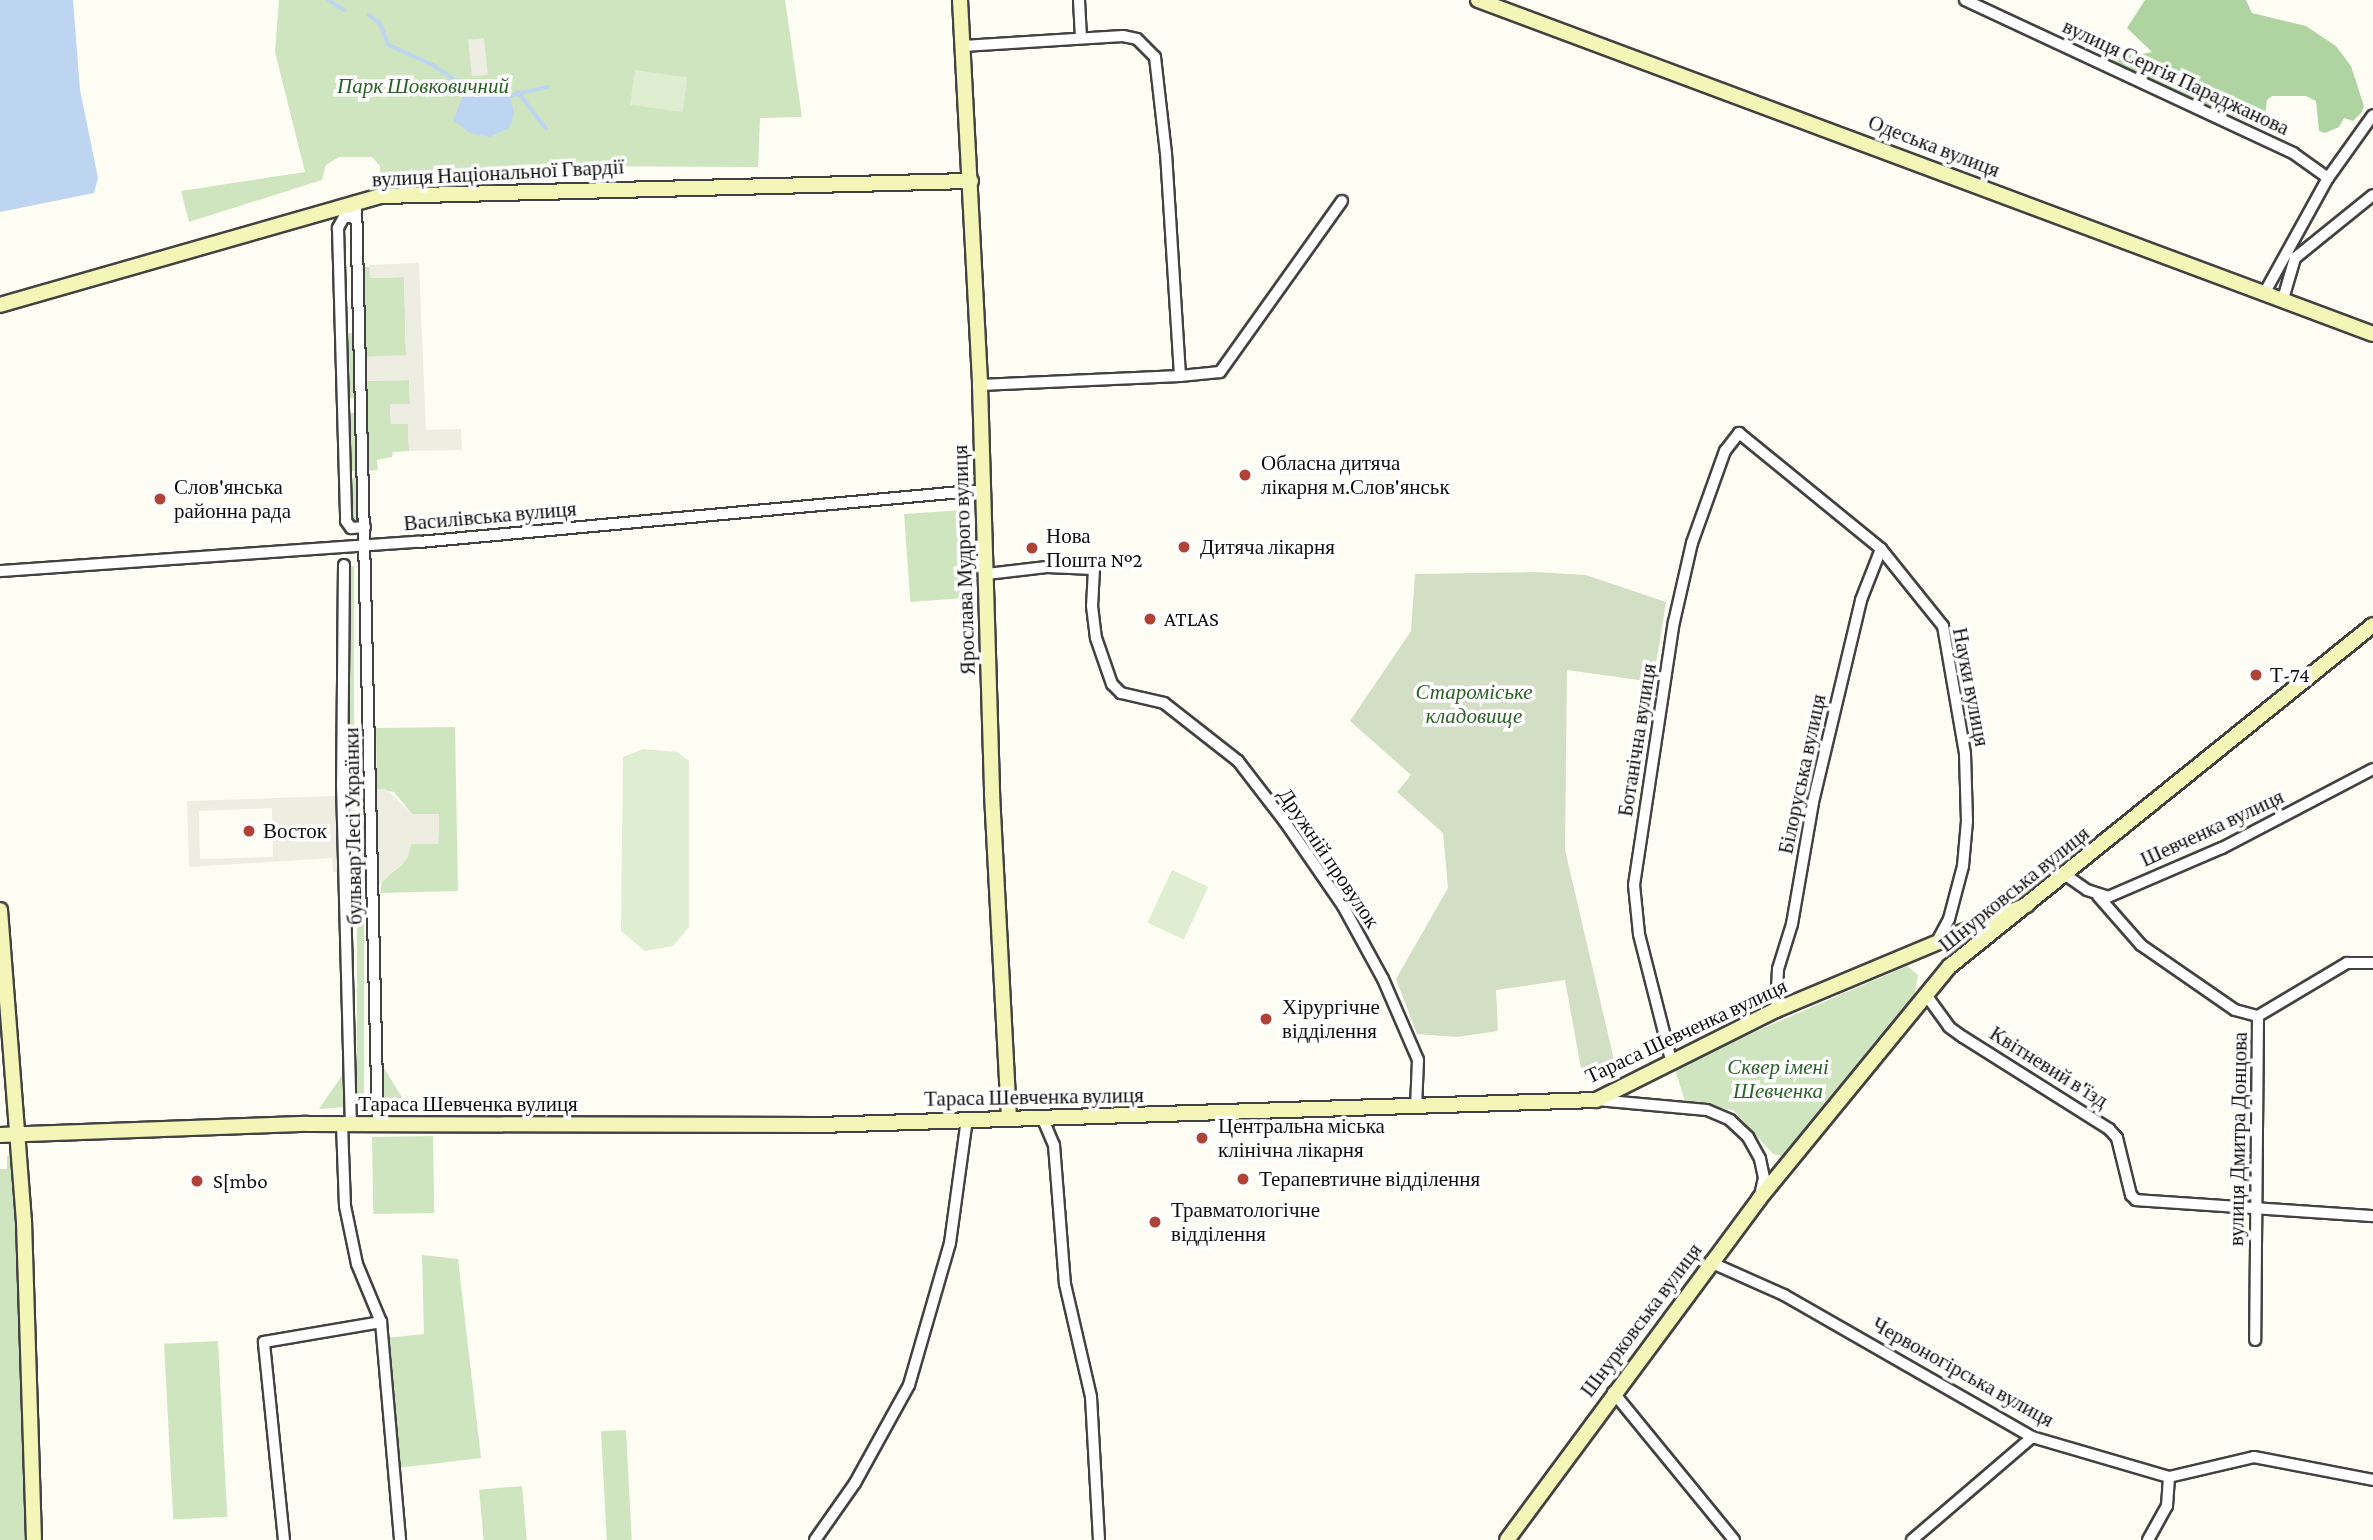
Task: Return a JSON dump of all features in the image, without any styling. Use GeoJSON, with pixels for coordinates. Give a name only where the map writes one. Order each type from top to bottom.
{"type":"FeatureCollection","features":[{"type":"Feature","properties":{"kind":"street","name":"Ярослава Мудрого вулиця"},"geometry":{"type":"LineString","coordinates":[[960,0],[980,385],[992,794],[1009,1118]]}},
{"type":"Feature","properties":{"kind":"street"},"geometry":{"type":"LineString","coordinates":[[1079,0],[1081,37]]}},
{"type":"Feature","properties":{"kind":"street","name":"Одеська вулиця"},"geometry":{"type":"LineString","coordinates":[[1478,0],[2373,334]]}},
{"type":"Feature","properties":{"kind":"street","name":"вулиця Сергія Параджанова"},"geometry":{"type":"LineString","coordinates":[[1965,0],[2293,153],[2328,178]]}},
{"type":"Feature","properties":{"kind":"street"},"geometry":{"type":"LineString","coordinates":[[963,46],[1081,37],[1137,39],[1154,57],[1166,153],[1180,376]]}},
{"type":"Feature","properties":{"kind":"street"},"geometry":{"type":"LineString","coordinates":[[2265,292],[2328,178],[2373,114]]}},
{"type":"Feature","properties":{"kind":"street","name":"вулиця Національної Гвардії"},"geometry":{"type":"LineString","coordinates":[[0,305],[356,201],[554,189],[971,181]]}},
{"type":"Feature","properties":{"kind":"street"},"geometry":{"type":"LineString","coordinates":[[2283,299],[2295,258],[2373,195]]}},
{"type":"Feature","properties":{"kind":"street","name":"бульвар Лесі Українки"},"geometry":{"type":"LineString","coordinates":[[356,201],[378,1125]]}},
{"type":"Feature","properties":{"kind":"street"},"geometry":{"type":"LineString","coordinates":[[980,385],[1220,372],[1342,201]]}},
{"type":"Feature","properties":{"kind":"street"},"geometry":{"type":"LineString","coordinates":[[356,216],[344,218],[338,230],[343,331],[345,475],[347,526],[365,527]]}},
{"type":"Feature","properties":{"kind":"street"},"geometry":{"type":"LineString","coordinates":[[338,230],[349,237],[358,232]]}},
{"type":"Feature","properties":{"kind":"street"},"geometry":{"type":"LineString","coordinates":[[343,331],[361,330]]}},
{"type":"Feature","properties":{"kind":"street"},"geometry":{"type":"LineString","coordinates":[[344,405],[362,404]]}},
{"type":"Feature","properties":{"kind":"street","name":"Науки вулиця"},"geometry":{"type":"LineString","coordinates":[[1739,433],[1881,549],[1943,626],[1965,754],[1964,866],[1949,919],[1935,946]]}},
{"type":"Feature","properties":{"kind":"street","name":"Ботанічна вулиця"},"geometry":{"type":"LineString","coordinates":[[1671,1060],[1639,934],[1634,885],[1674,622],[1692,543],[1725,452],[1739,433]]}},
{"type":"Feature","properties":{"kind":"street"},"geometry":{"type":"LineString","coordinates":[[345,475],[364,474]]}},
{"type":"Feature","properties":{"kind":"street","name":"Василівська вулиця"},"geometry":{"type":"LineString","coordinates":[[0,571],[365,546],[983,490]]}},
{"type":"Feature","properties":{"kind":"street","name":"Білоруська вулиця"},"geometry":{"type":"LineString","coordinates":[[1776,1010],[1777,969],[1792,924],[1813,802],[1861,600],[1881,549]]}},
{"type":"Feature","properties":{"kind":"street","name":"бульвар Лесі Українки"},"geometry":{"type":"LineString","coordinates":[[344,565],[342,785],[345,1206],[356,1264],[380,1322],[400,1540]]}},
{"type":"Feature","properties":{"kind":"street","name":"Дружній провулок"},"geometry":{"type":"LineString","coordinates":[[987,573],[1047,567],[1094,569],[1095,628],[1112,684],[1121,693],[1164,703],[1238,761],[1343,906],[1418,1060],[1416,1107]]}},
{"type":"Feature","properties":{"kind":"street","name":"Шнурковська вулиця"},"geometry":{"type":"LineString","coordinates":[[1507,1540],[1710,1262],[1950,966],[2067,876],[2373,625]]}},
{"type":"Feature","properties":{"kind":"street","name":"Шевченка вулиця"},"geometry":{"type":"LineString","coordinates":[[2098,896],[2108,897],[2222,848],[2373,769]]}},
{"type":"Feature","properties":{"kind":"street"},"geometry":{"type":"LineString","coordinates":[[2067,876],[2098,896]]}},
{"type":"Feature","properties":{"kind":"street","name":"вулиця Дмитра Донцова"},"geometry":{"type":"LineString","coordinates":[[2098,896],[2141,945],[2235,1010],[2258,1016],[2255,1339]]}},
{"type":"Feature","properties":{"kind":"street","name":"Тараса Шевченка вулиця"},"geometry":{"type":"LineString","coordinates":[[0,1135],[346,1124],[819,1125],[1596,1100],[1671,1060],[1776,1010],[1935,946],[2027,905]]}},
{"type":"Feature","properties":{"kind":"street"},"geometry":{"type":"LineString","coordinates":[[0,910],[19,1135],[34,1540]]}},
{"type":"Feature","properties":{"kind":"street"},"geometry":{"type":"LineString","coordinates":[[2258,1016],[2347,963],[2373,963]]}},
{"type":"Feature","properties":{"kind":"street","name":"Квітневий в'їзд"},"geometry":{"type":"LineString","coordinates":[[1922,1000],[1929,999],[1949,1027],[1963,1037],[2109,1129],[2117,1138],[2131,1195],[2136,1200],[2373,1216]]}},
{"type":"Feature","properties":{"kind":"street"},"geometry":{"type":"LineString","coordinates":[[1596,1100],[1707,1110],[1730,1120],[1748,1137],[1760,1159],[1764,1178],[1759,1199]]}},
{"type":"Feature","properties":{"kind":"street"},"geometry":{"type":"LineString","coordinates":[[1042,1117],[1054,1144],[1065,1284],[1091,1397],[1098,1540]]}},
{"type":"Feature","properties":{"kind":"street"},"geometry":{"type":"LineString","coordinates":[[815,1540],[855,1483],[909,1385],[950,1242],[967,1119]]}},
{"type":"Feature","properties":{"kind":"street","name":"Червоногірська вулиця"},"geometry":{"type":"LineString","coordinates":[[1710,1262],[1784,1295],[2032,1437],[2168,1477],[2254,1457],[2373,1480]]}},
{"type":"Feature","properties":{"kind":"street"},"geometry":{"type":"LineString","coordinates":[[284,1540],[264,1342],[380,1322]]}},
{"type":"Feature","properties":{"kind":"street"},"geometry":{"type":"LineString","coordinates":[[1613,1392],[1734,1540]]}},
{"type":"Feature","properties":{"kind":"street"},"geometry":{"type":"LineString","coordinates":[[1912,1540],[2032,1437]]}},
{"type":"Feature","properties":{"kind":"street"},"geometry":{"type":"LineString","coordinates":[[2148,1540],[2167,1506],[2168,1477]]}},
{"type":"Feature","properties":{"kind":"green space","name":"Парк Шовковичний"},"geometry":{"type":"Polygon","coordinates":[[[279,0],[785,0],[802,117],[760,118],[758,167],[555,166],[380,175],[380,166],[372,157],[339,157],[326,165],[322,180],[189,222],[181,191],[305,172],[275,52],[279,0]]]}},
{"type":"Feature","properties":{"kind":"green space"},"geometry":{"type":"Polygon","coordinates":[[[2145,0],[2246,0],[2252,13],[2306,26],[2336,46],[2351,66],[2364,106],[2362,112],[2353,121],[2344,118],[2339,127],[2325,133],[2319,131],[2316,101],[2306,96],[2272,96],[2267,100],[2264,125],[2254,125],[2113,63],[2111,51],[2117,47],[2133,56],[2152,52],[2127,28],[2145,0]]]}},
{"type":"Feature","properties":{"kind":"green space"},"geometry":{"type":"Polygon","coordinates":[[[635,70],[687,77],[683,112],[630,105],[635,70]]]}},
{"type":"Feature","properties":{"kind":"green space"},"geometry":{"type":"Polygon","coordinates":[[[359,267],[370,267],[370,278],[404,277],[406,356],[362,357],[359,267]]]}},
{"type":"Feature","properties":{"kind":"green space"},"geometry":{"type":"Polygon","coordinates":[[[346,333],[355,333],[355,398],[346,398],[346,333]]]}},
{"type":"Feature","properties":{"kind":"green space"},"geometry":{"type":"Polygon","coordinates":[[[409,380],[410,404],[390,405],[391,424],[408,424],[409,451],[393,452],[392,457],[377,460],[378,470],[364,471],[362,381],[409,380]]]}},
{"type":"Feature","properties":{"kind":"green space"},"geometry":{"type":"Polygon","coordinates":[[[349,413],[357,413],[357,471],[349,471],[349,413]]]}},
{"type":"Feature","properties":{"kind":"green space"},"geometry":{"type":"Polygon","coordinates":[[[350,478],[358,478],[358,520],[350,520],[350,478]]]}},
{"type":"Feature","properties":{"kind":"green space"},"geometry":{"type":"Polygon","coordinates":[[[963,510],[969,598],[910,602],[904,514],[963,510]]]}},
{"type":"Feature","properties":{"kind":"green space"},"geometry":{"type":"Polygon","coordinates":[[[347,566],[354,566],[354,786],[347,786],[347,566]]]}},
{"type":"Feature","properties":{"kind":"green space","name":"Староміське кладовище"},"geometry":{"type":"Polygon","coordinates":[[[1535,572],[1586,575],[1666,602],[1653,682],[1567,670],[1565,850],[1615,1064],[1582,1074],[1565,980],[1496,990],[1498,1031],[1457,1037],[1417,1034],[1396,979],[1448,888],[1443,833],[1397,792],[1411,775],[1350,721],[1411,631],[1415,574],[1535,572]]]}},
{"type":"Feature","properties":{"kind":"green space"},"geometry":{"type":"Polygon","coordinates":[[[455,727],[458,891],[380,893],[382,880],[402,865],[411,844],[438,844],[439,815],[412,814],[394,792],[377,789],[376,728],[455,727]]]}},
{"type":"Feature","properties":{"kind":"green space"},"geometry":{"type":"Polygon","coordinates":[[[643,749],[677,752],[689,761],[689,927],[673,946],[645,951],[621,931],[623,757],[643,749]]]}},
{"type":"Feature","properties":{"kind":"green space"},"geometry":{"type":"Polygon","coordinates":[[[351,811],[368,811],[368,857],[351,857],[351,811]]]}},
{"type":"Feature","properties":{"kind":"green space"},"geometry":{"type":"Polygon","coordinates":[[[1172,870],[1208,887],[1184,939],[1147,923],[1172,870]]]}},
{"type":"Feature","properties":{"kind":"green space"},"geometry":{"type":"Polygon","coordinates":[[[357,917],[364,917],[364,1095],[357,1095],[357,917]]]}},
{"type":"Feature","properties":{"kind":"green space","name":"Сквер імені Шевченка"},"geometry":{"type":"Polygon","coordinates":[[[1907,966],[1918,975],[1914,998],[1782,1156],[1773,1154],[1733,1110],[1685,1101],[1674,1067],[1907,966]]]}},
{"type":"Feature","properties":{"kind":"green space"},"geometry":{"type":"Polygon","coordinates":[[[381,1063],[409,1109],[383,1108],[381,1063]]]}},
{"type":"Feature","properties":{"kind":"green space"},"geometry":{"type":"Polygon","coordinates":[[[345,1071],[347,1107],[319,1109],[345,1071]]]}},
{"type":"Feature","properties":{"kind":"green space"},"geometry":{"type":"Polygon","coordinates":[[[433,1136],[434,1213],[373,1214],[372,1137],[433,1136]]]}},
{"type":"Feature","properties":{"kind":"green space"},"geometry":{"type":"Polygon","coordinates":[[[15,1155],[27,1540],[0,1540],[0,1169],[7,1169],[7,1156],[15,1155]]]}},
{"type":"Feature","properties":{"kind":"green space"},"geometry":{"type":"Polygon","coordinates":[[[422,1255],[458,1259],[481,1458],[398,1468],[386,1338],[424,1334],[422,1255]]]}},
{"type":"Feature","properties":{"kind":"green space"},"geometry":{"type":"Polygon","coordinates":[[[218,1341],[227,1517],[173,1520],[164,1344],[218,1341]]]}},
{"type":"Feature","properties":{"kind":"green space"},"geometry":{"type":"Polygon","coordinates":[[[626,1430],[632,1540],[607,1540],[601,1431],[626,1430]]]}},
{"type":"Feature","properties":{"kind":"green space"},"geometry":{"type":"Polygon","coordinates":[[[522,1486],[527,1540],[484,1540],[479,1490],[522,1486]]]}},
{"type":"Feature","properties":{"kind":"shaded area"},"geometry":{"type":"Polygon","coordinates":[[[484,38],[488,75],[472,76],[468,40],[484,38]]]}},
{"type":"Feature","properties":{"kind":"shaded area"},"geometry":{"type":"Polygon","coordinates":[[[419,263],[426,430],[461,429],[462,450],[409,451],[408,424],[391,424],[390,404],[410,404],[409,380],[362,381],[362,357],[406,355],[404,277],[370,278],[369,265],[419,263]]]}},
{"type":"Feature","properties":{"kind":"shaded area"},"geometry":{"type":"Polygon","coordinates":[[[335,789],[386,789],[412,814],[439,814],[438,844],[411,844],[408,858],[379,885],[354,885],[348,873],[333,872],[332,858],[189,867],[187,801],[335,796],[335,789]],[[272,808],[199,811],[200,859],[273,857],[272,808]],[[352,811],[353,857],[369,857],[368,811],[352,811]]]}},
{"type":"Feature","properties":{"kind":"water"},"geometry":{"type":"Polygon","coordinates":[[[0,0],[73,0],[80,90],[98,178],[94,193],[0,212],[0,0]]]}},
{"type":"Feature","properties":{"kind":"water"},"geometry":{"type":"Polygon","coordinates":[[[485,82],[509,87],[514,114],[509,128],[490,137],[470,133],[453,120],[467,87],[485,82]]]}},
{"type":"Feature","properties":{"kind":"waterway"},"geometry":{"type":"LineString","coordinates":[[329,0],[344,10]]}},
{"type":"Feature","properties":{"kind":"waterway"},"geometry":{"type":"LineString","coordinates":[[369,15],[380,23],[389,45],[433,65],[469,89]]}},
{"type":"Feature","properties":{"kind":"waterway"},"geometry":{"type":"LineString","coordinates":[[508,96],[547,87]]}},
{"type":"Feature","properties":{"kind":"waterway"},"geometry":{"type":"LineString","coordinates":[[518,92],[546,128]]}},
{"type":"Feature","properties":{"kind":"place","name":"Обласна дитяча лікарня м.Слов'янськ"},"geometry":{"type":"Point","coordinates":[1245,475]}},
{"type":"Feature","properties":{"kind":"place","name":"Слов'янська районна рада"},"geometry":{"type":"Point","coordinates":[160,499]}},
{"type":"Feature","properties":{"kind":"place","name":"Дитяча лікарня"},"geometry":{"type":"Point","coordinates":[1184,547]}},
{"type":"Feature","properties":{"kind":"place","name":"Нова Пошта №2"},"geometry":{"type":"Point","coordinates":[1032,548]}},
{"type":"Feature","properties":{"kind":"place","name":"ATLAS"},"geometry":{"type":"Point","coordinates":[1150,619]}},
{"type":"Feature","properties":{"kind":"place","name":"Т-74"},"geometry":{"type":"Point","coordinates":[2256,675]}},
{"type":"Feature","properties":{"kind":"place","name":"Восток"},"geometry":{"type":"Point","coordinates":[249,831]}},
{"type":"Feature","properties":{"kind":"place","name":"Хірургічне відділення"},"geometry":{"type":"Point","coordinates":[1266,1019]}},
{"type":"Feature","properties":{"kind":"place","name":"Центральна міська клінічна лікарня"},"geometry":{"type":"Point","coordinates":[1202,1138]}},
{"type":"Feature","properties":{"kind":"place","name":"Терапевтичне відділення"},"geometry":{"type":"Point","coordinates":[1243,1179]}},
{"type":"Feature","properties":{"kind":"place","name":"S[mbo"},"geometry":{"type":"Point","coordinates":[197,1181]}},
{"type":"Feature","properties":{"kind":"place","name":"Травматологічне відділення"},"geometry":{"type":"Point","coordinates":[1155,1222]}}]}
